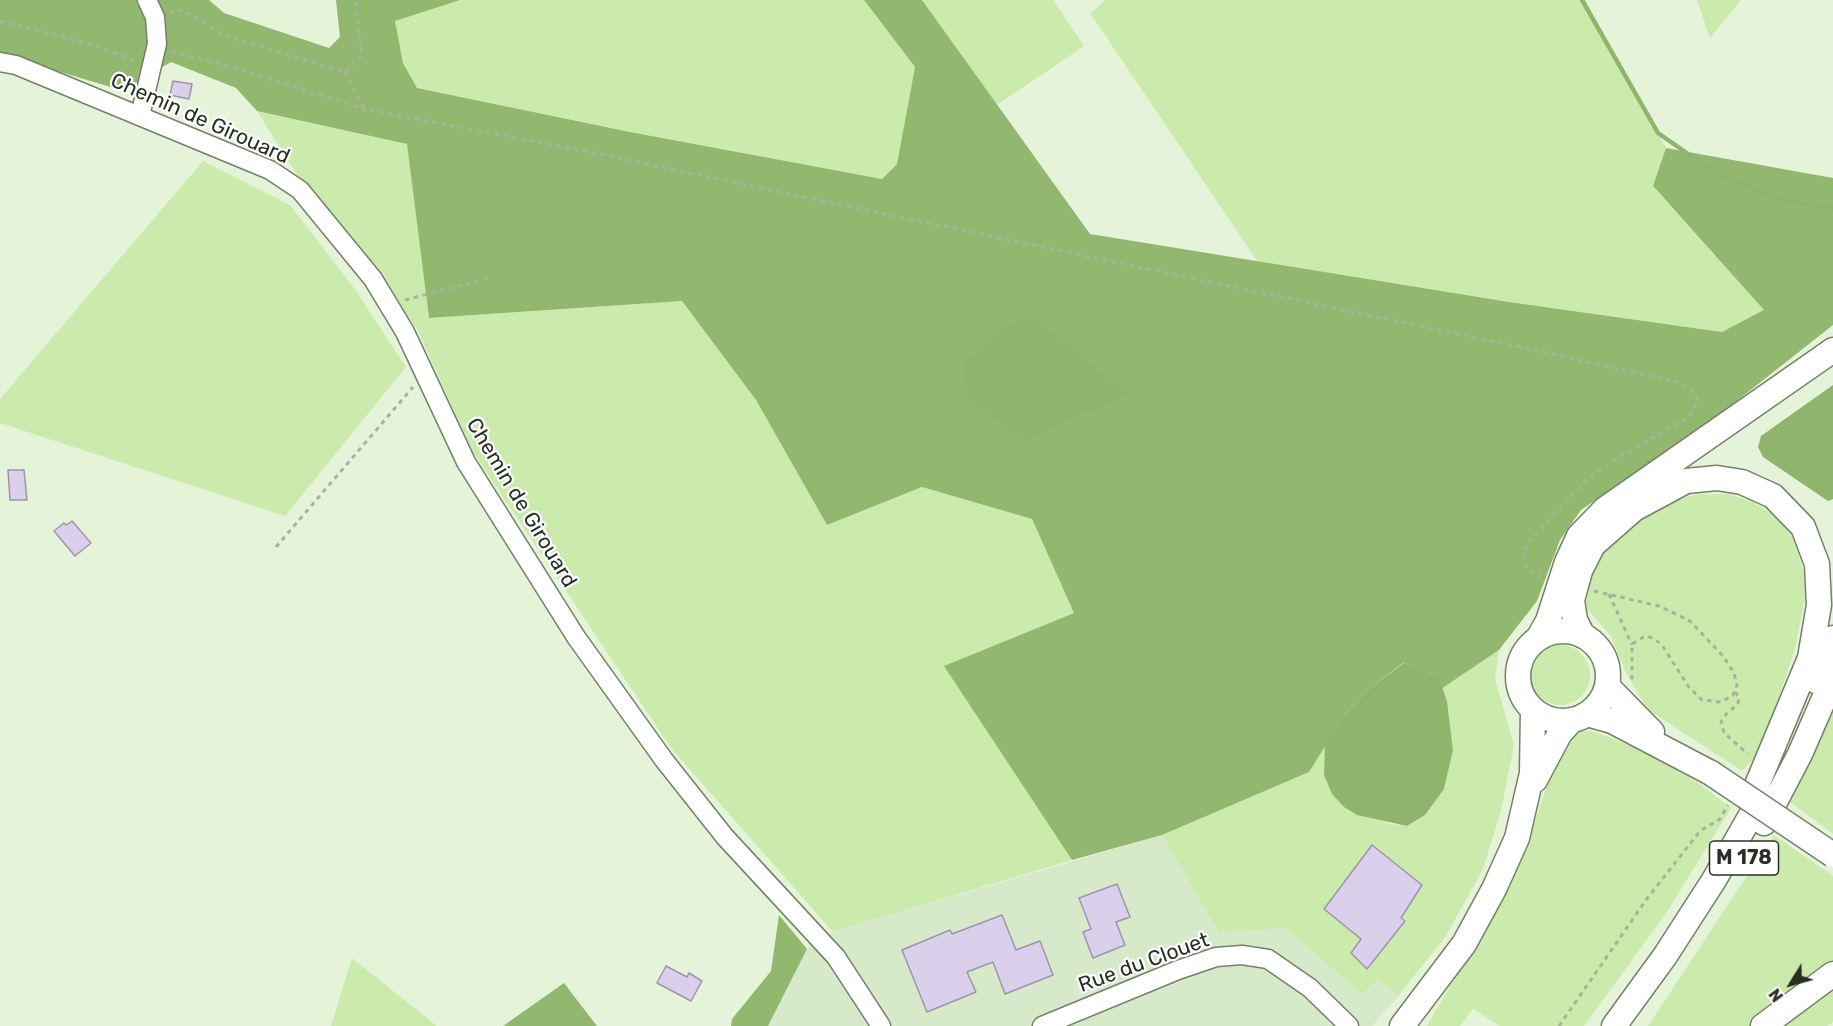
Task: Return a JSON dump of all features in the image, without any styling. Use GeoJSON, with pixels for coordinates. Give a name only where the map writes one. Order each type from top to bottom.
{"type":"FeatureCollection","features":[{"type":"Feature","properties":{"kind":"main road"},"geometry":{"type":"LineString","coordinates":[[1833,350],[1605,509],[1579,536],[1567,562],[1548,621],[1539,637],[1524,652],[1518,672],[1518,686],[1524,699],[1533,710],[1544,717],[1558,721],[1580,717],[1612,721],[1672,750],[1711,773],[1833,855]]}},
{"type":"Feature","properties":{"kind":"main road"},"geometry":{"type":"LineString","coordinates":[[1527,799],[1560,733],[1596,706],[1607,686],[1606,665],[1601,653],[1583,636],[1575,620],[1572,600],[1580,571],[1593,545],[1634,509],[1686,482],[1717,478],[1742,482],[1773,496],[1803,527],[1817,564],[1819,605],[1810,658],[1757,785],[1754,810]]}},
{"type":"Feature","properties":{"kind":"main road"},"geometry":{"type":"LineString","coordinates":[[1539,637],[1553,632],[1568,631],[1583,636]]}},
{"type":"Feature","properties":{"kind":"main road","name":"M 178"},"geometry":{"type":"LineString","coordinates":[[1614,1026],[1678,937],[1754,810],[1782,757],[1833,638]]}},
{"type":"Feature","properties":{"kind":"main road","name":"M 178"},"geometry":{"type":"LineString","coordinates":[[1632,1026],[1697,936],[1752,844],[1800,754],[1833,678]]}},
{"type":"Feature","properties":{"kind":"main road"},"geometry":{"type":"LineString","coordinates":[[1607,686],[1672,750]]}},
{"type":"Feature","properties":{"kind":"main road"},"geometry":{"type":"LineString","coordinates":[[1402,1026],[1464,944],[1494,890],[1516,838],[1532,773],[1533,710]]}},
{"type":"Feature","properties":{"kind":"main road"},"geometry":{"type":"LineString","coordinates":[[1763,1026],[1833,974]]}},
{"type":"Feature","properties":{"kind":"street"},"geometry":{"type":"LineString","coordinates":[[140,116],[156,50],[155,17],[147,0]]}},
{"type":"Feature","properties":{"kind":"street","name":"Chemin de Girouard"},"geometry":{"type":"LineString","coordinates":[[0,62],[16,65],[270,170],[300,190],[374,279],[405,332],[466,462],[576,637],[664,760],[725,837],[836,957],[881,1026]]}},
{"type":"Feature","properties":{"kind":"street","name":"Rue du Clouet"},"geometry":{"type":"LineString","coordinates":[[1042,1026],[1178,970],[1216,957],[1242,955],[1268,959],[1310,988],[1349,1026]]}},
{"type":"Feature","properties":{"kind":"path"},"geometry":{"type":"LineString","coordinates":[[345,72],[362,55],[355,0]]}},
{"type":"Feature","properties":{"kind":"path"},"geometry":{"type":"LineString","coordinates":[[155,17],[184,10],[225,36],[345,72],[364,109]]}},
{"type":"Feature","properties":{"kind":"path"},"geometry":{"type":"LineString","coordinates":[[0,21],[87,43],[143,64],[156,50],[228,66],[364,109],[580,150],[1668,380],[1691,388],[1697,396],[1697,407],[1689,417],[1600,469],[1558,508],[1528,543],[1524,552],[1529,569],[1541,576]]}},
{"type":"Feature","properties":{"kind":"path"},"geometry":{"type":"LineString","coordinates":[[389,305],[492,277]]}},
{"type":"Feature","properties":{"kind":"path"},"geometry":{"type":"LineString","coordinates":[[276,547],[423,374]]}},
{"type":"Feature","properties":{"kind":"path"},"geometry":{"type":"LineString","coordinates":[[1594,591],[1659,606],[1690,621],[1707,636],[1730,666],[1736,678],[1735,692],[1739,697],[1738,704],[1727,713],[1721,722],[1724,733],[1746,751],[1750,762]]}},
{"type":"Feature","properties":{"kind":"path"},"geometry":{"type":"LineString","coordinates":[[1608,594],[1632,645],[1632,687]]}},
{"type":"Feature","properties":{"kind":"path"},"geometry":{"type":"LineString","coordinates":[[1632,645],[1641,636],[1650,636],[1658,641],[1688,686],[1702,700],[1718,703],[1735,692]]}},
{"type":"Feature","properties":{"kind":"path"},"geometry":{"type":"LineString","coordinates":[[1558,1026],[1647,900],[1700,831],[1720,819],[1732,799]]}},
{"type":"Feature","properties":{"kind":"shaded area"},"geometry":{"type":"Polygon","coordinates":[[[0,0],[209,0],[224,13],[329,48],[340,37],[336,0],[460,0],[395,21],[403,63],[417,88],[630,132],[882,179],[897,164],[915,67],[864,0],[922,0],[1090,234],[1509,302],[1722,332],[1764,310],[1653,186],[1666,148],[1833,178],[1833,325],[1729,407],[1581,510],[1560,540],[1537,601],[1499,650],[1441,689],[1438,676],[1403,663],[1369,689],[1346,713],[1309,772],[1162,835],[1072,860],[944,666],[1074,613],[1032,519],[922,487],[827,525],[756,400],[682,301],[429,318],[407,144],[257,111],[236,88],[171,62],[134,84],[114,88],[0,54],[0,0]]]}},
{"type":"Feature","properties":{"kind":"shaded area"},"geometry":{"type":"Polygon","coordinates":[[[460,0],[864,0],[915,67],[897,164],[882,179],[630,132],[417,88],[403,63],[395,20],[460,0]]]}},
{"type":"Feature","properties":{"kind":"shaded area"},"geometry":{"type":"Polygon","coordinates":[[[922,0],[1053,0],[1084,46],[997,105],[922,0]]]}},
{"type":"Feature","properties":{"kind":"shaded area"},"geometry":{"type":"Polygon","coordinates":[[[1106,0],[1585,0],[1666,148],[1653,187],[1765,311],[1722,332],[1509,302],[1258,262],[1090,13],[1106,0]]]}},
{"type":"Feature","properties":{"kind":"shaded area"},"geometry":{"type":"Polygon","coordinates":[[[1697,0],[1741,0],[1710,38],[1697,0]]]}},
{"type":"Feature","properties":{"kind":"shaded area"},"geometry":{"type":"Polygon","coordinates":[[[257,111],[407,144],[429,318],[682,301],[756,400],[827,525],[922,487],[1032,519],[1074,613],[945,666],[1072,860],[833,932],[671,748],[473,452],[416,327],[296,173],[257,111]]]}},
{"type":"Feature","properties":{"kind":"shaded area"},"geometry":{"type":"Polygon","coordinates":[[[203,161],[290,205],[354,288],[406,367],[285,516],[0,423],[0,399],[203,161]]]}},
{"type":"Feature","properties":{"kind":"shaded area"},"geometry":{"type":"Polygon","coordinates":[[[1036,319],[1127,394],[1024,441],[968,398],[964,363],[1011,323],[1036,319]]]}},
{"type":"Feature","properties":{"kind":"shaded area"},"geometry":{"type":"Polygon","coordinates":[[[1833,385],[1833,499],[1828,501],[1763,457],[1758,447],[1761,436],[1833,385]]]}},
{"type":"Feature","properties":{"kind":"shaded area"},"geometry":{"type":"Polygon","coordinates":[[[1697,494],[1728,494],[1751,501],[1777,517],[1794,541],[1804,572],[1805,598],[1795,649],[1760,753],[1742,771],[1647,709],[1626,673],[1611,636],[1587,609],[1586,593],[1590,572],[1603,549],[1636,521],[1664,504],[1697,494]]]}},
{"type":"Feature","properties":{"kind":"shaded area"},"geometry":{"type":"Polygon","coordinates":[[[1554,645],[1566,645],[1582,653],[1588,663],[1590,675],[1588,687],[1582,697],[1566,705],[1554,705],[1538,697],[1530,681],[1530,669],[1538,653],[1554,645]]]}},
{"type":"Feature","properties":{"kind":"shaded area"},"geometry":{"type":"Polygon","coordinates":[[[1499,650],[1495,679],[1514,745],[1501,811],[1483,869],[1446,936],[1398,996],[1378,979],[1362,994],[1285,928],[1219,933],[1162,835],[1309,772],[1325,745],[1324,775],[1332,794],[1344,807],[1357,815],[1390,824],[1408,826],[1425,815],[1444,789],[1453,750],[1447,701],[1441,689],[1499,650]]]}},
{"type":"Feature","properties":{"kind":"shaded area"},"geometry":{"type":"Polygon","coordinates":[[[1404,663],[1438,676],[1447,701],[1453,750],[1444,789],[1425,815],[1407,826],[1357,815],[1344,807],[1332,794],[1324,775],[1325,745],[1346,713],[1369,689],[1404,663]]]}},
{"type":"Feature","properties":{"kind":"shaded area"},"geometry":{"type":"Polygon","coordinates":[[[1833,707],[1833,834],[1790,802],[1833,707]]]}},
{"type":"Feature","properties":{"kind":"shaded area"},"geometry":{"type":"Polygon","coordinates":[[[1582,731],[1591,731],[1614,739],[1653,756],[1701,785],[1731,808],[1667,912],[1584,1026],[1500,1026],[1473,1009],[1460,1026],[1427,1026],[1454,979],[1484,934],[1508,889],[1528,841],[1553,768],[1569,739],[1582,731]]]}},
{"type":"Feature","properties":{"kind":"shaded area"},"geometry":{"type":"Polygon","coordinates":[[[1162,835],[1219,933],[1285,928],[1362,994],[1378,979],[1398,996],[1372,1026],[768,1026],[807,949],[833,932],[1162,835]]]}},
{"type":"Feature","properties":{"kind":"shaded area"},"geometry":{"type":"Polygon","coordinates":[[[1774,835],[1833,876],[1833,1022],[1827,1026],[1648,1026],[1774,835]]]}},
{"type":"Feature","properties":{"kind":"shaded area"},"geometry":{"type":"Polygon","coordinates":[[[779,915],[807,949],[768,1026],[731,1026],[732,1019],[771,971],[779,915]]]}},
{"type":"Feature","properties":{"kind":"shaded area"},"geometry":{"type":"Polygon","coordinates":[[[352,958],[437,1026],[331,1026],[352,958]]]}},
{"type":"Feature","properties":{"kind":"shaded area"},"geometry":{"type":"Polygon","coordinates":[[[564,983],[597,1026],[503,1026],[564,983]]]}},
{"type":"Feature","properties":{"kind":"building"},"geometry":{"type":"Polygon","coordinates":[[[173,81],[192,84],[189,99],[170,95],[173,81]]]}},
{"type":"Feature","properties":{"kind":"building"},"geometry":{"type":"Polygon","coordinates":[[[8,470],[24,470],[27,500],[10,500],[8,470]]]}},
{"type":"Feature","properties":{"kind":"building"},"geometry":{"type":"Polygon","coordinates":[[[72,521],[91,543],[75,556],[54,531],[64,523],[66,525],[72,521]]]}},
{"type":"Feature","properties":{"kind":"building"},"geometry":{"type":"Polygon","coordinates":[[[1372,845],[1422,885],[1401,918],[1405,921],[1367,969],[1351,953],[1361,939],[1324,909],[1372,845]]]}},
{"type":"Feature","properties":{"kind":"building"},"geometry":{"type":"Polygon","coordinates":[[[1117,884],[1130,917],[1116,922],[1125,945],[1093,958],[1083,932],[1091,929],[1079,898],[1117,884]]]}},
{"type":"Feature","properties":{"kind":"building"},"geometry":{"type":"Polygon","coordinates":[[[1002,915],[1016,950],[1040,941],[1053,975],[1005,994],[993,962],[967,972],[976,992],[927,1012],[902,950],[950,930],[952,934],[1002,915]]]}},
{"type":"Feature","properties":{"kind":"building"},"geometry":{"type":"Polygon","coordinates":[[[666,966],[687,977],[689,973],[702,981],[691,1001],[657,983],[666,966]]]}},
{"type":"Feature","properties":{"kind":"waterway"},"geometry":{"type":"LineString","coordinates":[[1582,0],[1658,133],[1717,174],[1785,201],[1833,208]]}}]}
